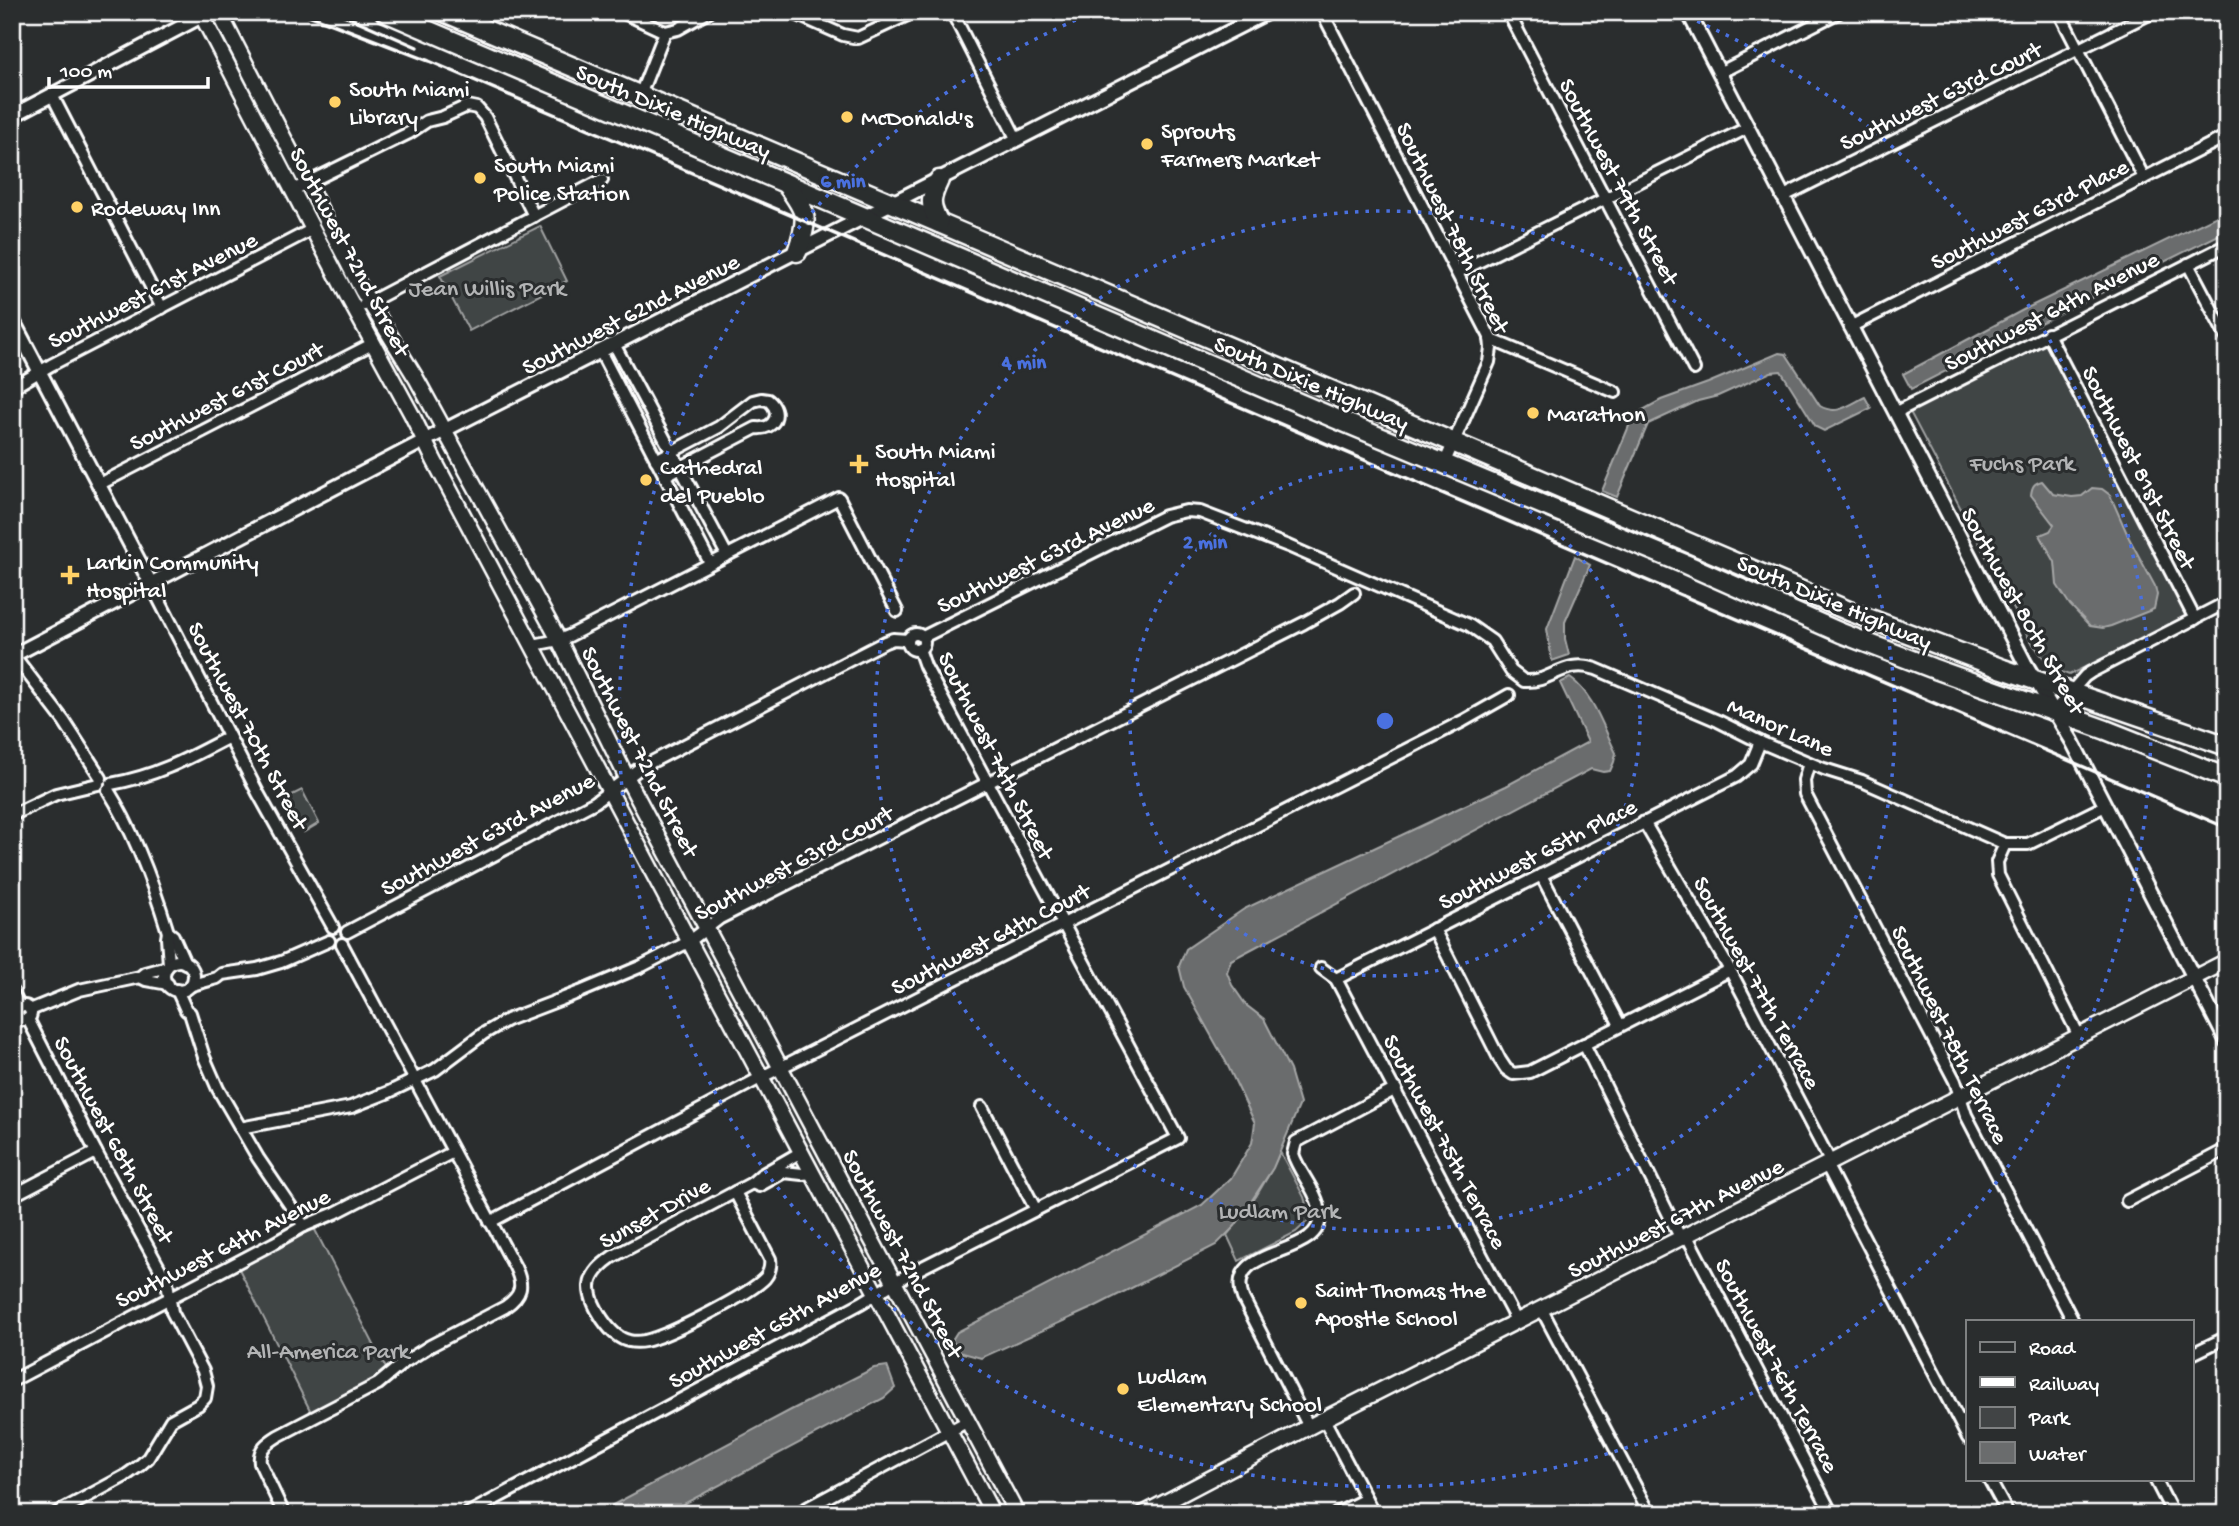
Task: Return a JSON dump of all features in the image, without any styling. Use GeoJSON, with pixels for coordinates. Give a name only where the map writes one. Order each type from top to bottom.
{"type":"FeatureCollection","features":[{"type":"Feature","properties":{"kind":"highway","name":"South Dixie Highway"},"geometry":{"type":"LineString","coordinates":[[385,12],[401,16],[654,128],[1872,645],[2142,743],[2227,778]]}},
{"type":"Feature","properties":{"kind":"highway","name":"South Dixie Highway"},"geometry":{"type":"LineString","coordinates":[[444,12],[1882,624],[2227,747]]}},
{"type":"Feature","properties":{"kind":"highway"},"geometry":{"type":"LineString","coordinates":[[598,104],[618,103],[640,95],[646,116],[654,128]]}},
{"type":"Feature","properties":{"kind":"highway"},"geometry":{"type":"LineString","coordinates":[[939,180],[931,201],[939,223]]}},
{"type":"Feature","properties":{"kind":"highway"},"geometry":{"type":"LineString","coordinates":[[786,184],[804,210],[806,228],[797,252]]}},
{"type":"Feature","properties":{"kind":"highway"},"geometry":{"type":"LineString","coordinates":[[1685,564],[1701,563],[1744,581],[1762,573]]}},
{"type":"Feature","properties":{"kind":"main road","name":"Southwest 72nd Street"},"geometry":{"type":"LineString","coordinates":[[219,12],[300,187],[313,229],[993,1514]]}},
{"type":"Feature","properties":{"kind":"main road","name":"Southwest 72nd Street"},"geometry":{"type":"LineString","coordinates":[[201,14],[300,187],[407,362],[445,430],[559,640],[706,929],[1017,1514]]}},
{"type":"Feature","properties":{"kind":"main road"},"geometry":{"type":"LineString","coordinates":[[201,14],[217,19],[230,35]]}},
{"type":"Feature","properties":{"kind":"main road","name":"Southwest 67th Avenue"},"geometry":{"type":"LineString","coordinates":[[1143,1514],[1324,1419],[2227,961]]}},
{"type":"Feature","properties":{"kind":"street"},"geometry":{"type":"LineString","coordinates":[[622,12],[665,32],[678,29],[708,12]]}},
{"type":"Feature","properties":{"kind":"street"},"geometry":{"type":"LineString","coordinates":[[791,12],[844,35],[858,38],[914,12]]}},
{"type":"Feature","properties":{"kind":"street"},"geometry":{"type":"LineString","coordinates":[[952,12],[1017,140]]}},
{"type":"Feature","properties":{"kind":"street","name":"Southwest 62nd Avenue"},"geometry":{"type":"LineString","coordinates":[[13,654],[445,430],[1268,12]]}},
{"type":"Feature","properties":{"kind":"street","name":"Southwest 78th Street"},"geometry":{"type":"LineString","coordinates":[[1322,12],[1458,272],[1490,339],[1489,362],[1444,464]]}},
{"type":"Feature","properties":{"kind":"street","name":"Southwest 79th Street"},"geometry":{"type":"LineString","coordinates":[[1508,12],[1694,369]]}},
{"type":"Feature","properties":{"kind":"street","name":"Southwest 80th Street"},"geometry":{"type":"LineString","coordinates":[[1688,12],[2034,680],[2072,741],[2227,1042]]}},
{"type":"Feature","properties":{"kind":"street"},"geometry":{"type":"LineString","coordinates":[[1719,73],[1839,12]]}},
{"type":"Feature","properties":{"kind":"street"},"geometry":{"type":"LineString","coordinates":[[2059,12],[2144,178]]}},
{"type":"Feature","properties":{"kind":"street","name":"Southwest 63rd Court"},"geometry":{"type":"LineString","coordinates":[[1782,197],[2153,12]]}},
{"type":"Feature","properties":{"kind":"street"},"geometry":{"type":"LineString","coordinates":[[12,116],[201,14]]}},
{"type":"Feature","properties":{"kind":"street"},"geometry":{"type":"LineString","coordinates":[[640,95],[665,32]]}},
{"type":"Feature","properties":{"kind":"street"},"geometry":{"type":"LineString","coordinates":[[52,95],[162,308]]}},
{"type":"Feature","properties":{"kind":"street"},"geometry":{"type":"LineString","coordinates":[[300,187],[409,133],[427,121],[467,106],[479,110],[485,117],[534,216]]}},
{"type":"Feature","properties":{"kind":"street"},"geometry":{"type":"LineString","coordinates":[[1458,272],[1747,128]]}},
{"type":"Feature","properties":{"kind":"street","name":"Southwest 63rd Place"},"geometry":{"type":"LineString","coordinates":[[1850,327],[2227,136]]}},
{"type":"Feature","properties":{"kind":"street"},"geometry":{"type":"LineString","coordinates":[[355,309],[602,180]]}},
{"type":"Feature","properties":{"kind":"street","name":"Southwest 61st Avenue"},"geometry":{"type":"LineString","coordinates":[[12,388],[313,229]]}},
{"type":"Feature","properties":{"kind":"street","name":"Southwest 64th Avenue"},"geometry":{"type":"LineString","coordinates":[[1896,415],[1908,406],[2227,244]]}},
{"type":"Feature","properties":{"kind":"street"},"geometry":{"type":"LineString","coordinates":[[2188,264],[2227,338]]}},
{"type":"Feature","properties":{"kind":"street","name":"Southwest 70th Street"},"geometry":{"type":"LineString","coordinates":[[12,319],[258,793],[333,926]]}},
{"type":"Feature","properties":{"kind":"street","name":"Southwest 81st Street"},"geometry":{"type":"LineString","coordinates":[[2048,334],[2195,619]]}},
{"type":"Feature","properties":{"kind":"street"},"geometry":{"type":"LineString","coordinates":[[1490,339],[1615,392]]}},
{"type":"Feature","properties":{"kind":"street","name":"Southwest 61st Court"},"geometry":{"type":"LineString","coordinates":[[98,485],[374,342]]}},
{"type":"Feature","properties":{"kind":"street"},"geometry":{"type":"LineString","coordinates":[[614,344],[727,555]]}},
{"type":"Feature","properties":{"kind":"street"},"geometry":{"type":"LineString","coordinates":[[600,351],[710,563]]}},
{"type":"Feature","properties":{"kind":"street"},"geometry":{"type":"LineString","coordinates":[[656,460],[719,427],[753,401],[761,399],[771,402],[775,408],[776,417],[772,424],[764,429],[756,428],[664,476]]}},
{"type":"Feature","properties":{"kind":"street"},"geometry":{"type":"LineString","coordinates":[[748,407],[747,418],[756,428]]}},
{"type":"Feature","properties":{"kind":"street"},"geometry":{"type":"LineString","coordinates":[[533,645],[559,640],[839,498],[897,611]]}},
{"type":"Feature","properties":{"kind":"street","name":"Southwest 63rd Avenue"},"geometry":{"type":"LineString","coordinates":[[347,932],[595,802],[640,768],[880,644],[893,639],[908,640],[915,634],[923,637],[1160,519],[1186,511],[1212,515],[1469,625],[1492,641],[1511,671],[1520,679],[1535,680],[1575,666]]}},
{"type":"Feature","properties":{"kind":"street","name":"Southwest 63rd Court"},"geometry":{"type":"LineString","coordinates":[[240,1128],[351,1107],[377,1098],[446,1063],[483,1034],[507,1020],[624,974],[690,942],[720,918],[1304,623],[1353,593]]}},
{"type":"Feature","properties":{"kind":"street"},"geometry":{"type":"LineString","coordinates":[[2054,712],[2091,672],[2227,603]]}},
{"type":"Feature","properties":{"kind":"street","name":"Southwest 63rd Avenue"},"geometry":{"type":"LineString","coordinates":[[919,649],[924,643],[923,637]]}},
{"type":"Feature","properties":{"kind":"street"},"geometry":{"type":"LineString","coordinates":[[908,640],[909,646],[919,649]]}},
{"type":"Feature","properties":{"kind":"street","name":"Southwest 74th Street"},"geometry":{"type":"LineString","coordinates":[[919,649],[925,666],[987,785],[1178,1138]]}},
{"type":"Feature","properties":{"kind":"street"},"geometry":{"type":"LineString","coordinates":[[13,654],[64,721],[126,824],[145,867],[168,932],[168,965],[164,974],[190,1013],[212,1076],[240,1128],[304,1226]]}},
{"type":"Feature","properties":{"kind":"street","name":"Manor Lane"},"geometry":{"type":"LineString","coordinates":[[1575,666],[1597,668],[1718,721],[1760,743],[1861,781],[2005,844]]}},
{"type":"Feature","properties":{"kind":"street","name":"Southwest 64th Court"},"geometry":{"type":"LineString","coordinates":[[490,1222],[762,1077],[1463,721],[1509,695]]}},
{"type":"Feature","properties":{"kind":"street"},"geometry":{"type":"LineString","coordinates":[[12,815],[61,792],[141,778],[165,770],[229,737]]}},
{"type":"Feature","properties":{"kind":"street","name":"Southwest 65th Place"},"geometry":{"type":"LineString","coordinates":[[1336,979],[1742,773],[1751,764],[1760,743]]}},
{"type":"Feature","properties":{"kind":"street","name":"Southwest 78th Terrace"},"geometry":{"type":"LineString","coordinates":[[1809,763],[1804,780],[1805,794],[1955,1081],[1972,1127],[2072,1320]]}},
{"type":"Feature","properties":{"kind":"street"},"geometry":{"type":"LineString","coordinates":[[2079,1036],[1998,875],[1997,862],[2005,844],[2028,844],[2105,806]]}},
{"type":"Feature","properties":{"kind":"street","name":"Southwest 77th Terrace"},"geometry":{"type":"LineString","coordinates":[[1644,822],[1730,970],[1966,1434]]}},
{"type":"Feature","properties":{"kind":"street"},"geometry":{"type":"LineString","coordinates":[[1541,875],[1620,1026]]}},
{"type":"Feature","properties":{"kind":"street"},"geometry":{"type":"LineString","coordinates":[[333,926],[342,926],[347,932],[346,940],[342,944],[336,945],[329,941],[328,934],[333,926]]}},
{"type":"Feature","properties":{"kind":"street"},"geometry":{"type":"LineString","coordinates":[[1434,929],[1500,1060],[1513,1074],[1530,1072],[1730,970]]}},
{"type":"Feature","properties":{"kind":"street"},"geometry":{"type":"LineString","coordinates":[[168,932],[173,936],[193,975],[190,1013]]}},
{"type":"Feature","properties":{"kind":"street"},"geometry":{"type":"LineString","coordinates":[[21,1014],[79,990],[140,977],[176,961],[222,974],[281,962],[329,941]]}},
{"type":"Feature","properties":{"kind":"street"},"geometry":{"type":"LineString","coordinates":[[284,1514],[262,1469],[260,1454],[266,1445],[278,1436],[378,1384],[423,1350],[505,1307],[521,1290],[518,1274],[342,944]]}},
{"type":"Feature","properties":{"kind":"street"},"geometry":{"type":"LineString","coordinates":[[1321,968],[1336,979]]}},
{"type":"Feature","properties":{"kind":"street"},"geometry":{"type":"LineString","coordinates":[[140,977],[173,987],[191,986],[222,974]]}},
{"type":"Feature","properties":{"kind":"street","name":"Southwest 75th Terrace"},"geometry":{"type":"LineString","coordinates":[[1336,979],[1517,1322]]}},
{"type":"Feature","properties":{"kind":"street","name":"Southwest 68th Street"},"geometry":{"type":"LineString","coordinates":[[12,992],[21,1014],[167,1282],[172,1312],[205,1374],[207,1385],[206,1395],[198,1405],[171,1420],[149,1458],[135,1470],[55,1514]]}},
{"type":"Feature","properties":{"kind":"street","name":"Southwest 76th Terrace"},"geometry":{"type":"LineString","coordinates":[[1584,1044],[1832,1514]]}},
{"type":"Feature","properties":{"kind":"street"},"geometry":{"type":"LineString","coordinates":[[1309,1427],[1243,1298],[1239,1288],[1241,1275],[1256,1262],[1306,1239],[1318,1224],[1318,1205],[1294,1157],[1294,1144],[1304,1136],[1396,1089]]}},
{"type":"Feature","properties":{"kind":"street"},"geometry":{"type":"LineString","coordinates":[[982,1107],[1035,1210]]}},
{"type":"Feature","properties":{"kind":"street","name":"Southwest 65th Avenue"},"geometry":{"type":"LineString","coordinates":[[467,1514],[895,1283],[1178,1138]]}},
{"type":"Feature","properties":{"kind":"street"},"geometry":{"type":"LineString","coordinates":[[2127,1201],[2227,1149]]}},
{"type":"Feature","properties":{"kind":"street"},"geometry":{"type":"LineString","coordinates":[[12,1196],[96,1152]]}},
{"type":"Feature","properties":{"kind":"street","name":"Southwest 64th Avenue"},"geometry":{"type":"LineString","coordinates":[[12,1381],[304,1226],[335,1213],[453,1152]]}},
{"type":"Feature","properties":{"kind":"street"},"geometry":{"type":"LineString","coordinates":[[801,1152],[752,1183],[759,1186],[788,1172],[813,1173]]}},
{"type":"Feature","properties":{"kind":"street","name":"Sunset Drive"},"geometry":{"type":"LineString","coordinates":[[735,1192],[770,1259],[770,1270],[765,1278],[741,1295],[664,1334],[637,1342],[620,1338],[602,1317],[590,1291],[592,1278],[600,1265],[612,1257],[752,1183]]}},
{"type":"Feature","properties":{"kind":"street"},"geometry":{"type":"LineString","coordinates":[[1542,1310],[1650,1514]]}},
{"type":"Feature","properties":{"kind":"street"},"geometry":{"type":"LineString","coordinates":[[2194,1353],[2227,1336]]}},
{"type":"Feature","properties":{"kind":"street"},"geometry":{"type":"LineString","coordinates":[[1324,1419],[1374,1514]]}},
{"type":"Feature","properties":{"kind":"street"},"geometry":{"type":"LineString","coordinates":[[796,1514],[968,1421]]}},
{"type":"Feature","properties":{"kind":"street"},"geometry":{"type":"LineString","coordinates":[[1990,1480],[2008,1514]]}},
{"type":"Feature","properties":{"kind":"street"},"geometry":{"type":"LineString","coordinates":[[2156,1480],[2173,1514]]}},
{"type":"Feature","properties":{"kind":"street"},"geometry":{"type":"LineString","coordinates":[[1336,1514],[1366,1499]]}},
{"type":"Feature","properties":{"kind":"green space","name":"Jean Willis Park"},"geometry":{"type":"Polygon","coordinates":[[[540,226],[567,281],[469,331],[440,276],[540,226]]]}},
{"type":"Feature","properties":{"kind":"green space","name":"Fuchs Park"},"geometry":{"type":"Polygon","coordinates":[[[2046,343],[2187,617],[2069,675],[2051,668],[2030,640],[1909,410],[2046,343]]]}},
{"type":"Feature","properties":{"kind":"green space"},"geometry":{"type":"Polygon","coordinates":[[[302,790],[319,823],[304,832],[286,798],[302,790]]]}},
{"type":"Feature","properties":{"kind":"green space","name":"Ludlam Park"},"geometry":{"type":"Polygon","coordinates":[[[1280,1152],[1304,1197],[1310,1219],[1296,1232],[1239,1261],[1227,1235],[1256,1195],[1280,1152]]]}},
{"type":"Feature","properties":{"kind":"green space","name":"All-America Park"},"geometry":{"type":"Polygon","coordinates":[[[313,1226],[388,1372],[312,1414],[238,1267],[313,1226]]]}},
{"type":"Feature","properties":{"kind":"water"},"geometry":{"type":"Polygon","coordinates":[[[2227,211],[2227,231],[1911,389],[1903,374],[2025,309],[2227,211]]]}},
{"type":"Feature","properties":{"kind":"water"},"geometry":{"type":"Polygon","coordinates":[[[1779,353],[1786,354],[1820,406],[1837,410],[1865,397],[1871,408],[1824,431],[1816,427],[1781,371],[1771,372],[1648,424],[1617,497],[1602,491],[1631,421],[1641,411],[1661,400],[1779,353]]]}},
{"type":"Feature","properties":{"kind":"water"},"geometry":{"type":"Polygon","coordinates":[[[2042,481],[2053,494],[2082,496],[2092,488],[2102,489],[2110,495],[2155,586],[2157,595],[2154,609],[2103,628],[2090,626],[2070,605],[2057,585],[2055,562],[2040,535],[2050,531],[2054,525],[2031,495],[2034,485],[2042,481]]]}},
{"type":"Feature","properties":{"kind":"water"},"geometry":{"type":"Polygon","coordinates":[[[1575,556],[1590,565],[1565,622],[1569,655],[1552,661],[1547,629],[1575,556]]]}},
{"type":"Feature","properties":{"kind":"water"},"geometry":{"type":"Polygon","coordinates":[[[1570,678],[1591,702],[1616,753],[1610,771],[1591,769],[1231,960],[1227,972],[1232,985],[1246,1005],[1264,1019],[1290,1070],[1300,1104],[1273,1168],[1235,1226],[1216,1245],[1092,1308],[981,1358],[959,1352],[952,1340],[957,1332],[1202,1205],[1231,1178],[1252,1143],[1255,1123],[1226,1062],[1184,987],[1179,966],[1186,949],[1244,909],[1506,786],[1588,742],[1560,683],[1570,678]]]}},
{"type":"Feature","properties":{"kind":"water"},"geometry":{"type":"Polygon","coordinates":[[[887,1366],[895,1388],[884,1398],[665,1514],[596,1514],[791,1410],[874,1368],[887,1366]]]}},
{"type":"Feature","properties":{"kind":"railway"},"geometry":{"type":"LineString","coordinates":[[301,12],[429,61],[2227,828]]}},
{"type":"Feature","properties":{"kind":"railway"},"geometry":{"type":"LineString","coordinates":[[337,12],[417,47]]}},
{"type":"Feature","properties":{"kind":"place","name":"South Miami Library"},"geometry":{"type":"Point","coordinates":[335,102]}},
{"type":"Feature","properties":{"kind":"place","name":"McDonald's"},"geometry":{"type":"Point","coordinates":[847,117]}},
{"type":"Feature","properties":{"kind":"place","name":"Sprouts Farmers Market"},"geometry":{"type":"Point","coordinates":[1147,144]}},
{"type":"Feature","properties":{"kind":"place","name":"South Miami Police Station"},"geometry":{"type":"Point","coordinates":[480,178]}},
{"type":"Feature","properties":{"kind":"place","name":"Rodeway Inn"},"geometry":{"type":"Point","coordinates":[77,207]}},
{"type":"Feature","properties":{"kind":"place","name":"Marathon"},"geometry":{"type":"Point","coordinates":[1533,413]}},
{"type":"Feature","properties":{"kind":"place","name":"South Miami Hospital"},"geometry":{"type":"Point","coordinates":[859,464]}},
{"type":"Feature","properties":{"kind":"place","name":"Cathedral del Pueblo"},"geometry":{"type":"Point","coordinates":[646,480]}},
{"type":"Feature","properties":{"kind":"place","name":"Larkin Community Hospital"},"geometry":{"type":"Point","coordinates":[70,575]}},
{"type":"Feature","properties":{"kind":"place","name":"Saint Thomas the Apostle School"},"geometry":{"type":"Point","coordinates":[1301,1303]}},
{"type":"Feature","properties":{"kind":"place","name":"Ludlam Elementary School"},"geometry":{"type":"Point","coordinates":[1123,1389]}}]}
